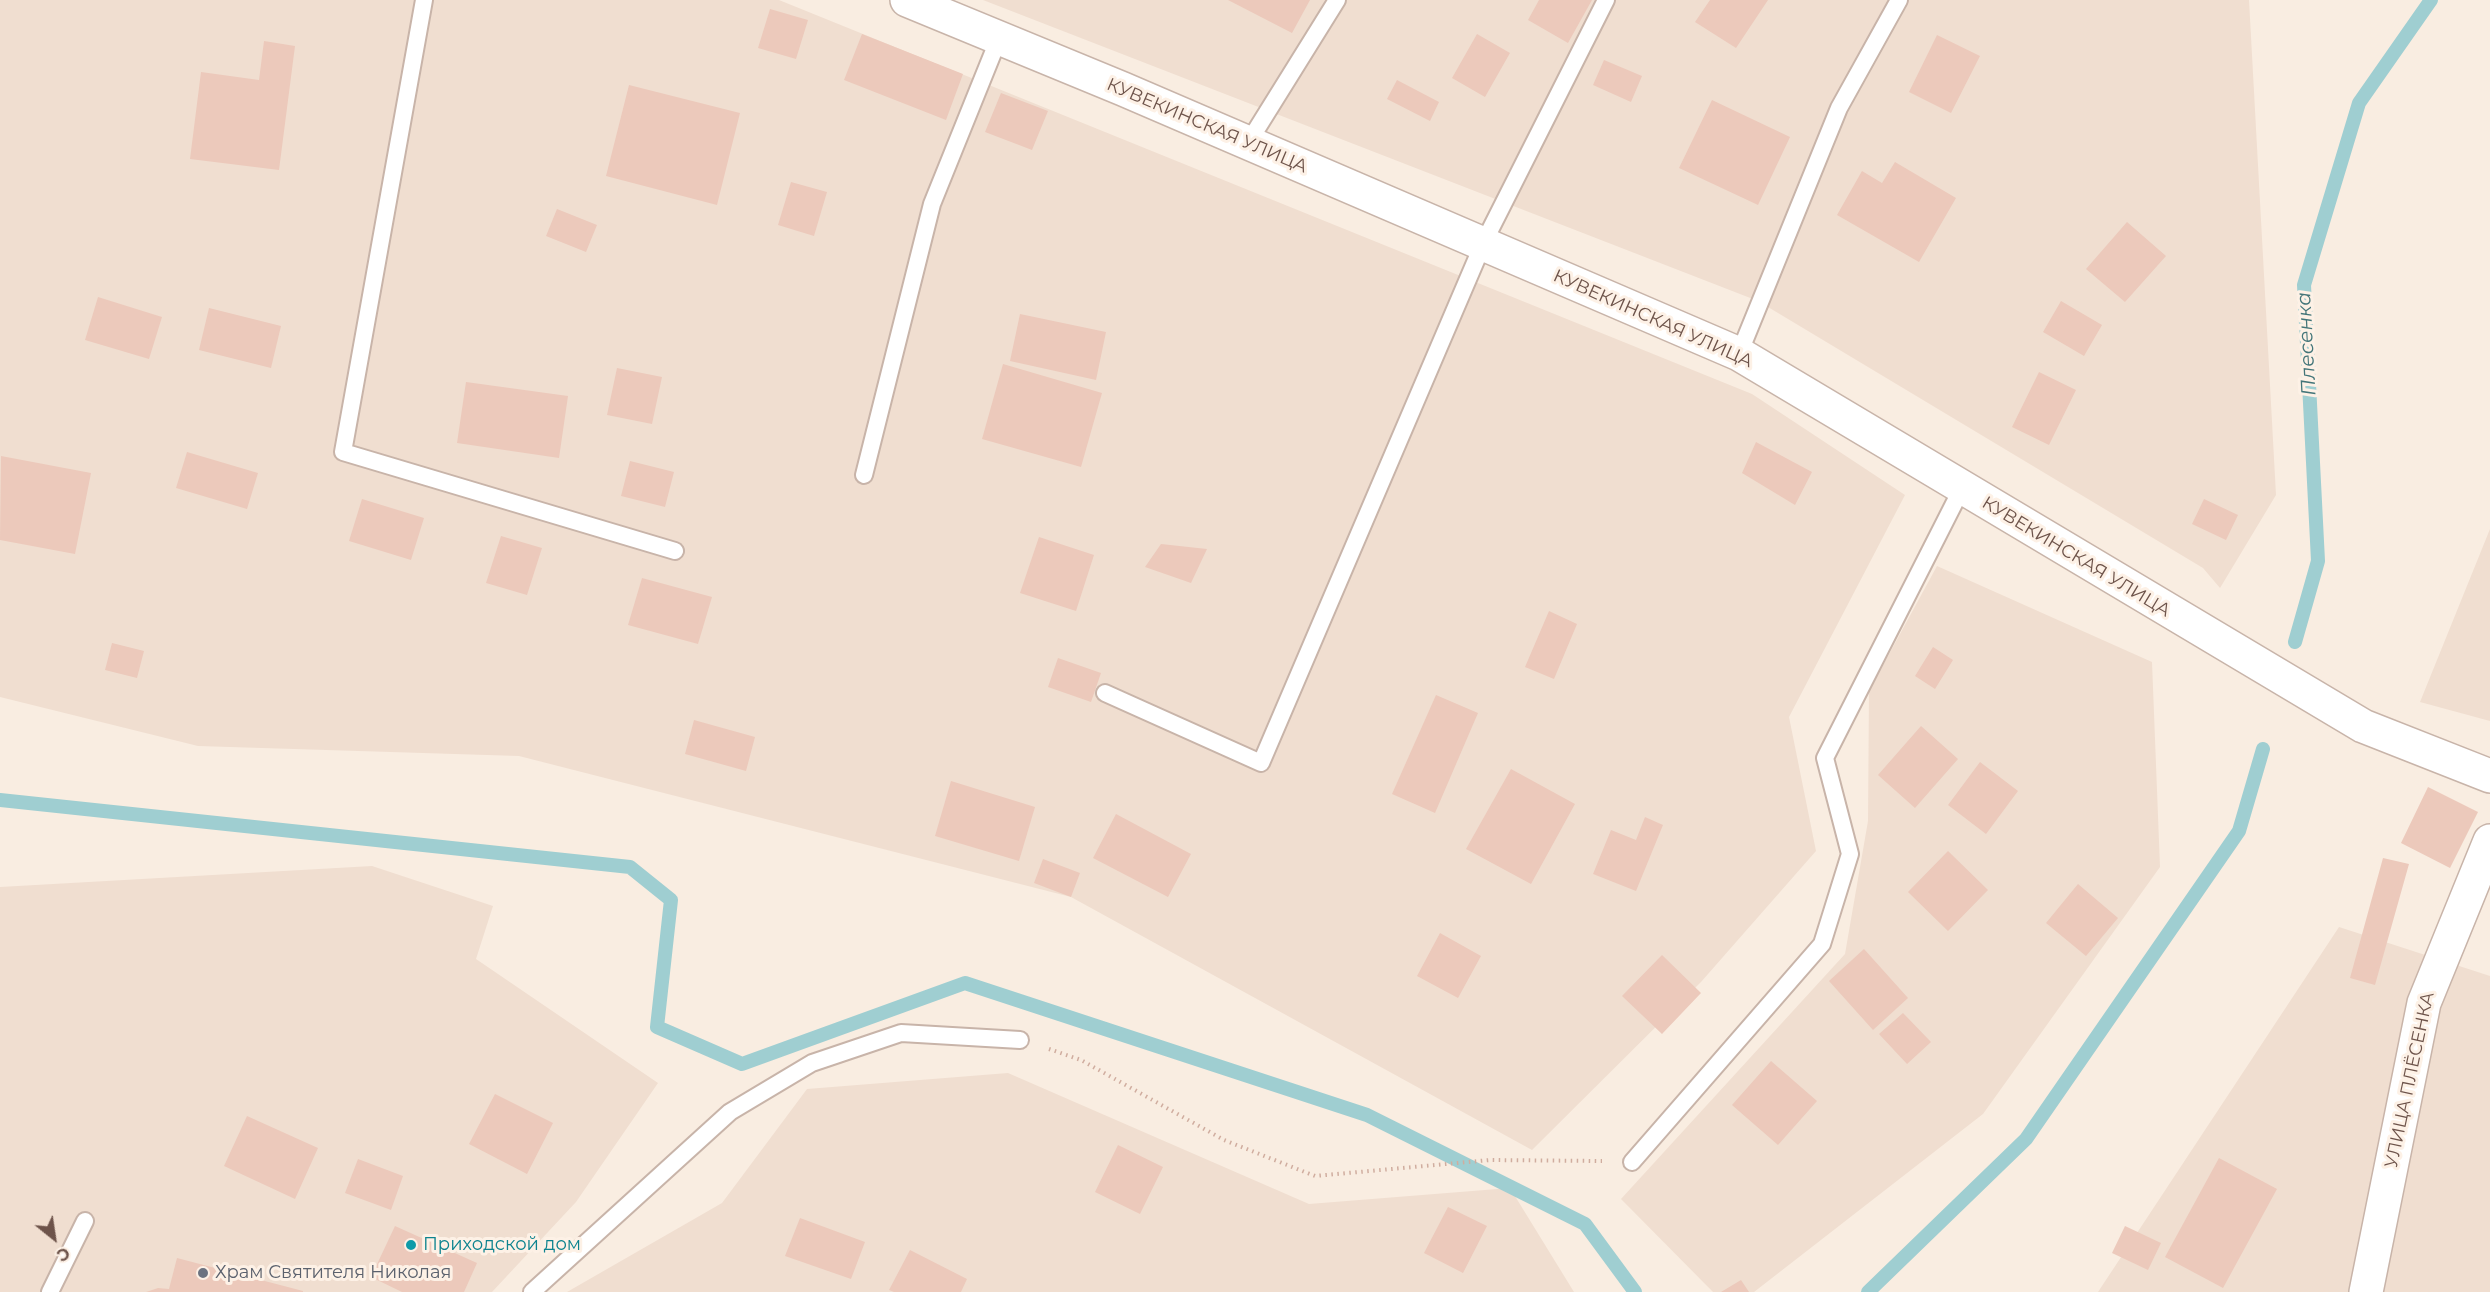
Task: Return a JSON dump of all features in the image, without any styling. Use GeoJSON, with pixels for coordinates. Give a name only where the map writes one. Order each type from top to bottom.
{"type":"FeatureCollection","features":[{"type":"Feature","properties":{"kind":"street","name":"КУВЕКИНСКАЯ УЛИЦА"},"geometry":{"type":"LineString","coordinates":[[907,0],[1248,143],[1739,354],[2362,726],[2490,776]]}},
{"type":"Feature","properties":{"kind":"street","name":"УЛИЦА ПЛЁСЕНКА"},"geometry":{"type":"LineString","coordinates":[[2366,1292],[2424,1003],[2490,841]]}},
{"type":"Feature","properties":{"kind":"lane"},"geometry":{"type":"LineString","coordinates":[[424,0],[343,452],[675,551]]}},
{"type":"Feature","properties":{"kind":"lane"},"geometry":{"type":"LineString","coordinates":[[1248,143],[1337,0]]}},
{"type":"Feature","properties":{"kind":"lane"},"geometry":{"type":"LineString","coordinates":[[1105,693],[1261,763],[1483,244],[1606,0]]}},
{"type":"Feature","properties":{"kind":"lane"},"geometry":{"type":"LineString","coordinates":[[1739,354],[1839,108],[1899,0]]}},
{"type":"Feature","properties":{"kind":"lane"},"geometry":{"type":"LineString","coordinates":[[864,475],[932,204],[999,38]]}},
{"type":"Feature","properties":{"kind":"lane"},"geometry":{"type":"LineString","coordinates":[[1632,1162],[1822,944],[1850,854],[1826,758],[1962,488]]}},
{"type":"Feature","properties":{"kind":"lane"},"geometry":{"type":"LineString","coordinates":[[532,1292],[730,1112],[813,1063],[901,1033],[1020,1040]]}},
{"type":"Feature","properties":{"kind":"lane"},"geometry":{"type":"LineString","coordinates":[[50,1292],[85,1221]]}},
{"type":"Feature","properties":{"kind":"path"},"geometry":{"type":"LineString","coordinates":[[1020,1040],[1081,1060],[1224,1140],[1315,1176],[1490,1160],[1632,1162]]}},
{"type":"Feature","properties":{"kind":"shaded area"},"geometry":{"type":"Polygon","coordinates":[[[0,0],[779,0],[1752,394],[1905,495],[1789,717],[1816,851],[1701,982],[1532,1150],[1071,897],[519,756],[198,746],[0,697],[0,0]]]}},
{"type":"Feature","properties":{"kind":"shaded area"},"geometry":{"type":"Polygon","coordinates":[[[983,0],[2249,0],[2276,495],[2220,588],[2203,568],[1758,301],[983,0]]]}},
{"type":"Feature","properties":{"kind":"shaded area"},"geometry":{"type":"Polygon","coordinates":[[[2490,529],[2490,721],[2420,702],[2490,529]]]}},
{"type":"Feature","properties":{"kind":"shaded area"},"geometry":{"type":"Polygon","coordinates":[[[1937,566],[2152,662],[2160,867],[1983,1114],[1754,1292],[1713,1292],[1621,1199],[1845,954],[1868,821],[1869,691],[1937,566]]]}},
{"type":"Feature","properties":{"kind":"shaded area"},"geometry":{"type":"Polygon","coordinates":[[[372,866],[493,906],[476,959],[658,1083],[576,1202],[492,1292],[0,1292],[0,887],[372,866]]]}},
{"type":"Feature","properties":{"kind":"shaded area"},"geometry":{"type":"Polygon","coordinates":[[[2339,927],[2490,976],[2490,1292],[2098,1292],[2339,927]]]}},
{"type":"Feature","properties":{"kind":"shaded area"},"geometry":{"type":"Polygon","coordinates":[[[1008,1073],[1309,1204],[1510,1188],[1574,1292],[567,1292],[722,1203],[807,1089],[1008,1073]]]}},
{"type":"Feature","properties":{"kind":"building"},"geometry":{"type":"Polygon","coordinates":[[[1228,0],[1310,0],[1292,33],[1228,0]]]}},
{"type":"Feature","properties":{"kind":"building"},"geometry":{"type":"Polygon","coordinates":[[[1539,0],[1592,0],[1568,43],[1528,20],[1539,0]]]}},
{"type":"Feature","properties":{"kind":"building"},"geometry":{"type":"Polygon","coordinates":[[[1710,0],[1768,0],[1736,48],[1695,22],[1710,0]]]}},
{"type":"Feature","properties":{"kind":"building"},"geometry":{"type":"Polygon","coordinates":[[[770,9],[808,20],[796,59],[758,48],[770,9]]]}},
{"type":"Feature","properties":{"kind":"building"},"geometry":{"type":"Polygon","coordinates":[[[862,34],[963,74],[946,120],[844,80],[862,34]]]}},
{"type":"Feature","properties":{"kind":"building"},"geometry":{"type":"Polygon","coordinates":[[[1477,34],[1510,53],[1485,97],[1452,78],[1477,34]]]}},
{"type":"Feature","properties":{"kind":"building"},"geometry":{"type":"Polygon","coordinates":[[[1937,35],[1980,56],[1951,113],[1909,92],[1937,35]]]}},
{"type":"Feature","properties":{"kind":"building"},"geometry":{"type":"Polygon","coordinates":[[[264,41],[295,46],[279,170],[190,159],[201,72],[259,80],[264,41]]]}},
{"type":"Feature","properties":{"kind":"building"},"geometry":{"type":"Polygon","coordinates":[[[1604,60],[1642,76],[1631,102],[1593,85],[1604,60]]]}},
{"type":"Feature","properties":{"kind":"building"},"geometry":{"type":"Polygon","coordinates":[[[1397,80],[1439,102],[1430,121],[1387,99],[1397,80]]]}},
{"type":"Feature","properties":{"kind":"building"},"geometry":{"type":"Polygon","coordinates":[[[629,85],[740,113],[717,205],[606,176],[629,85]]]}},
{"type":"Feature","properties":{"kind":"building"},"geometry":{"type":"Polygon","coordinates":[[[1001,93],[1048,111],[1032,150],[985,132],[1001,93]]]}},
{"type":"Feature","properties":{"kind":"building"},"geometry":{"type":"Polygon","coordinates":[[[1712,100],[1790,137],[1758,205],[1679,168],[1712,100]]]}},
{"type":"Feature","properties":{"kind":"building"},"geometry":{"type":"Polygon","coordinates":[[[1895,162],[1956,198],[1919,262],[1837,215],[1862,171],[1882,183],[1895,162]]]}},
{"type":"Feature","properties":{"kind":"building"},"geometry":{"type":"Polygon","coordinates":[[[791,182],[827,192],[814,236],[778,225],[791,182]]]}},
{"type":"Feature","properties":{"kind":"building"},"geometry":{"type":"Polygon","coordinates":[[[557,209],[597,225],[586,252],[546,236],[557,209]]]}},
{"type":"Feature","properties":{"kind":"building"},"geometry":{"type":"Polygon","coordinates":[[[2127,222],[2166,256],[2125,302],[2086,269],[2127,222]]]}},
{"type":"Feature","properties":{"kind":"building"},"geometry":{"type":"Polygon","coordinates":[[[98,297],[162,317],[149,359],[85,340],[98,297]]]}},
{"type":"Feature","properties":{"kind":"building"},"geometry":{"type":"Polygon","coordinates":[[[2061,301],[2102,325],[2084,356],[2043,332],[2061,301]]]}},
{"type":"Feature","properties":{"kind":"building"},"geometry":{"type":"Polygon","coordinates":[[[209,308],[281,326],[271,368],[199,350],[209,308]]]}},
{"type":"Feature","properties":{"kind":"building"},"geometry":{"type":"Polygon","coordinates":[[[1020,314],[1106,332],[1096,380],[1010,361],[1020,314]]]}},
{"type":"Feature","properties":{"kind":"building"},"geometry":{"type":"Polygon","coordinates":[[[1003,364],[1102,393],[1081,467],[982,439],[1003,364]]]}},
{"type":"Feature","properties":{"kind":"building"},"geometry":{"type":"Polygon","coordinates":[[[617,368],[662,377],[652,424],[607,415],[617,368]]]}},
{"type":"Feature","properties":{"kind":"building"},"geometry":{"type":"Polygon","coordinates":[[[2039,372],[2076,390],[2049,445],[2012,427],[2039,372]]]}},
{"type":"Feature","properties":{"kind":"building"},"geometry":{"type":"Polygon","coordinates":[[[466,382],[568,396],[559,458],[457,443],[466,382]]]}},
{"type":"Feature","properties":{"kind":"building"},"geometry":{"type":"Polygon","coordinates":[[[1756,442],[1812,472],[1795,505],[1742,473],[1756,442]]]}},
{"type":"Feature","properties":{"kind":"building"},"geometry":{"type":"Polygon","coordinates":[[[187,452],[258,473],[247,509],[176,488],[187,452]]]}},
{"type":"Feature","properties":{"kind":"building"},"geometry":{"type":"Polygon","coordinates":[[[1,456],[91,473],[75,554],[0,540],[1,456]]]}},
{"type":"Feature","properties":{"kind":"building"},"geometry":{"type":"Polygon","coordinates":[[[630,461],[674,472],[665,507],[621,496],[630,461]]]}},
{"type":"Feature","properties":{"kind":"building"},"geometry":{"type":"Polygon","coordinates":[[[362,499],[424,518],[411,560],[349,541],[362,499]]]}},
{"type":"Feature","properties":{"kind":"building"},"geometry":{"type":"Polygon","coordinates":[[[2204,499],[2238,515],[2226,540],[2192,524],[2204,499]]]}},
{"type":"Feature","properties":{"kind":"building"},"geometry":{"type":"Polygon","coordinates":[[[501,536],[542,548],[527,595],[486,583],[501,536]]]}},
{"type":"Feature","properties":{"kind":"building"},"geometry":{"type":"Polygon","coordinates":[[[1039,537],[1094,555],[1076,611],[1020,593],[1039,537]]]}},
{"type":"Feature","properties":{"kind":"building"},"geometry":{"type":"Polygon","coordinates":[[[1161,544],[1207,549],[1191,583],[1145,567],[1161,544]]]}},
{"type":"Feature","properties":{"kind":"building"},"geometry":{"type":"Polygon","coordinates":[[[642,578],[712,597],[698,644],[628,625],[642,578]]]}},
{"type":"Feature","properties":{"kind":"building"},"geometry":{"type":"Polygon","coordinates":[[[1549,611],[1577,624],[1554,679],[1525,667],[1549,611]]]}},
{"type":"Feature","properties":{"kind":"building"},"geometry":{"type":"Polygon","coordinates":[[[112,643],[144,651],[137,678],[105,670],[112,643]]]}},
{"type":"Feature","properties":{"kind":"building"},"geometry":{"type":"Polygon","coordinates":[[[1933,647],[1953,660],[1935,689],[1915,676],[1933,647]]]}},
{"type":"Feature","properties":{"kind":"building"},"geometry":{"type":"Polygon","coordinates":[[[1058,658],[1101,673],[1091,702],[1048,687],[1058,658]]]}},
{"type":"Feature","properties":{"kind":"building"},"geometry":{"type":"Polygon","coordinates":[[[1436,695],[1478,713],[1435,813],[1392,794],[1436,695]]]}},
{"type":"Feature","properties":{"kind":"building"},"geometry":{"type":"Polygon","coordinates":[[[694,720],[755,737],[746,771],[685,754],[694,720]]]}},
{"type":"Feature","properties":{"kind":"building"},"geometry":{"type":"Polygon","coordinates":[[[1921,726],[1958,759],[1915,808],[1878,775],[1921,726]]]}},
{"type":"Feature","properties":{"kind":"building"},"geometry":{"type":"Polygon","coordinates":[[[1980,762],[2018,791],[1986,834],[1948,805],[1980,762]]]}},
{"type":"Feature","properties":{"kind":"building"},"geometry":{"type":"Polygon","coordinates":[[[1511,769],[1575,804],[1531,884],[1466,849],[1511,769]]]}},
{"type":"Feature","properties":{"kind":"building"},"geometry":{"type":"Polygon","coordinates":[[[951,781],[1035,807],[1019,861],[935,836],[951,781]]]}},
{"type":"Feature","properties":{"kind":"building"},"geometry":{"type":"Polygon","coordinates":[[[2428,787],[2478,812],[2450,868],[2401,843],[2428,787]]]}},
{"type":"Feature","properties":{"kind":"building"},"geometry":{"type":"Polygon","coordinates":[[[1116,814],[1191,854],[1168,897],[1093,858],[1116,814]]]}},
{"type":"Feature","properties":{"kind":"building"},"geometry":{"type":"Polygon","coordinates":[[[1645,817],[1663,825],[1636,891],[1593,874],[1611,830],[1636,840],[1645,817]]]}},
{"type":"Feature","properties":{"kind":"building"},"geometry":{"type":"Polygon","coordinates":[[[1948,851],[1988,890],[1948,931],[1908,892],[1948,851]]]}},
{"type":"Feature","properties":{"kind":"building"},"geometry":{"type":"Polygon","coordinates":[[[2383,858],[2409,864],[2375,985],[2350,978],[2383,858]]]}},
{"type":"Feature","properties":{"kind":"building"},"geometry":{"type":"Polygon","coordinates":[[[1043,859],[1080,873],[1071,897],[1034,883],[1043,859]]]}},
{"type":"Feature","properties":{"kind":"building"},"geometry":{"type":"Polygon","coordinates":[[[2078,884],[2118,918],[2086,956],[2046,923],[2078,884]]]}},
{"type":"Feature","properties":{"kind":"building"},"geometry":{"type":"Polygon","coordinates":[[[1440,933],[1481,956],[1458,998],[1417,976],[1440,933]]]}},
{"type":"Feature","properties":{"kind":"building"},"geometry":{"type":"Polygon","coordinates":[[[1864,949],[1908,998],[1873,1030],[1829,981],[1864,949]]]}},
{"type":"Feature","properties":{"kind":"building"},"geometry":{"type":"Polygon","coordinates":[[[1662,955],[1701,993],[1662,1034],[1622,996],[1662,955]]]}},
{"type":"Feature","properties":{"kind":"building"},"geometry":{"type":"Polygon","coordinates":[[[1903,1013],[1931,1042],[1907,1064],[1879,1034],[1903,1013]]]}},
{"type":"Feature","properties":{"kind":"building"},"geometry":{"type":"Polygon","coordinates":[[[1771,1061],[1817,1101],[1778,1145],[1732,1105],[1771,1061]]]}},
{"type":"Feature","properties":{"kind":"building"},"geometry":{"type":"Polygon","coordinates":[[[495,1094],[553,1123],[527,1174],[469,1144],[495,1094]]]}},
{"type":"Feature","properties":{"kind":"building"},"geometry":{"type":"Polygon","coordinates":[[[247,1116],[318,1148],[295,1199],[224,1166],[247,1116]]]}},
{"type":"Feature","properties":{"kind":"building"},"geometry":{"type":"Polygon","coordinates":[[[1118,1145],[1163,1167],[1140,1214],[1095,1192],[1118,1145]]]}},
{"type":"Feature","properties":{"kind":"building"},"geometry":{"type":"Polygon","coordinates":[[[2219,1158],[2277,1189],[2223,1288],[2165,1257],[2219,1158]]]}},
{"type":"Feature","properties":{"kind":"building"},"geometry":{"type":"Polygon","coordinates":[[[358,1159],[403,1176],[391,1210],[345,1193],[358,1159]]]}},
{"type":"Feature","properties":{"kind":"building"},"geometry":{"type":"Polygon","coordinates":[[[1448,1207],[1487,1226],[1463,1273],[1424,1253],[1448,1207]]]}},
{"type":"Feature","properties":{"kind":"building"},"geometry":{"type":"Polygon","coordinates":[[[800,1218],[865,1242],[851,1279],[785,1256],[800,1218]]]}},
{"type":"Feature","properties":{"kind":"building","name":"Приходской дом"},"geometry":{"type":"Polygon","coordinates":[[[395,1226],[477,1263],[464,1292],[402,1292],[371,1277],[395,1226]]]}},
{"type":"Feature","properties":{"kind":"building"},"geometry":{"type":"Polygon","coordinates":[[[2125,1226],[2161,1243],[2148,1270],[2112,1253],[2125,1226]]]}},
{"type":"Feature","properties":{"kind":"building"},"geometry":{"type":"Polygon","coordinates":[[[910,1250],[967,1279],[961,1292],[894,1292],[889,1290],[910,1250]]]}},
{"type":"Feature","properties":{"kind":"building","name":"Храм Святителя Николая"},"geometry":{"type":"Polygon","coordinates":[[[177,1258],[303,1292],[146,1292],[158,1288],[169,1289],[177,1258]]]}},
{"type":"Feature","properties":{"kind":"building"},"geometry":{"type":"Polygon","coordinates":[[[1741,1280],[1749,1292],[1721,1292],[1741,1280]]]}},
{"type":"Feature","properties":{"kind":"waterway","name":"Плесенка"},"geometry":{"type":"LineString","coordinates":[[2295,642],[2318,561],[2304,285],[2359,103],[2431,0]]}},
{"type":"Feature","properties":{"kind":"waterway"},"geometry":{"type":"LineString","coordinates":[[1868,1292],[2026,1139],[2239,831],[2263,749]]}},
{"type":"Feature","properties":{"kind":"waterway"},"geometry":{"type":"LineString","coordinates":[[0,800],[630,867],[671,900],[657,1027],[742,1064],[965,983],[1367,1115],[1585,1224],[1635,1292]]}},
{"type":"Feature","properties":{"kind":"place","name":"Приходской дом"},"geometry":{"type":"Point","coordinates":[411,1245]}},
{"type":"Feature","properties":{"kind":"place","name":"Храм Святителя Николая"},"geometry":{"type":"Point","coordinates":[203,1273]}}]}
